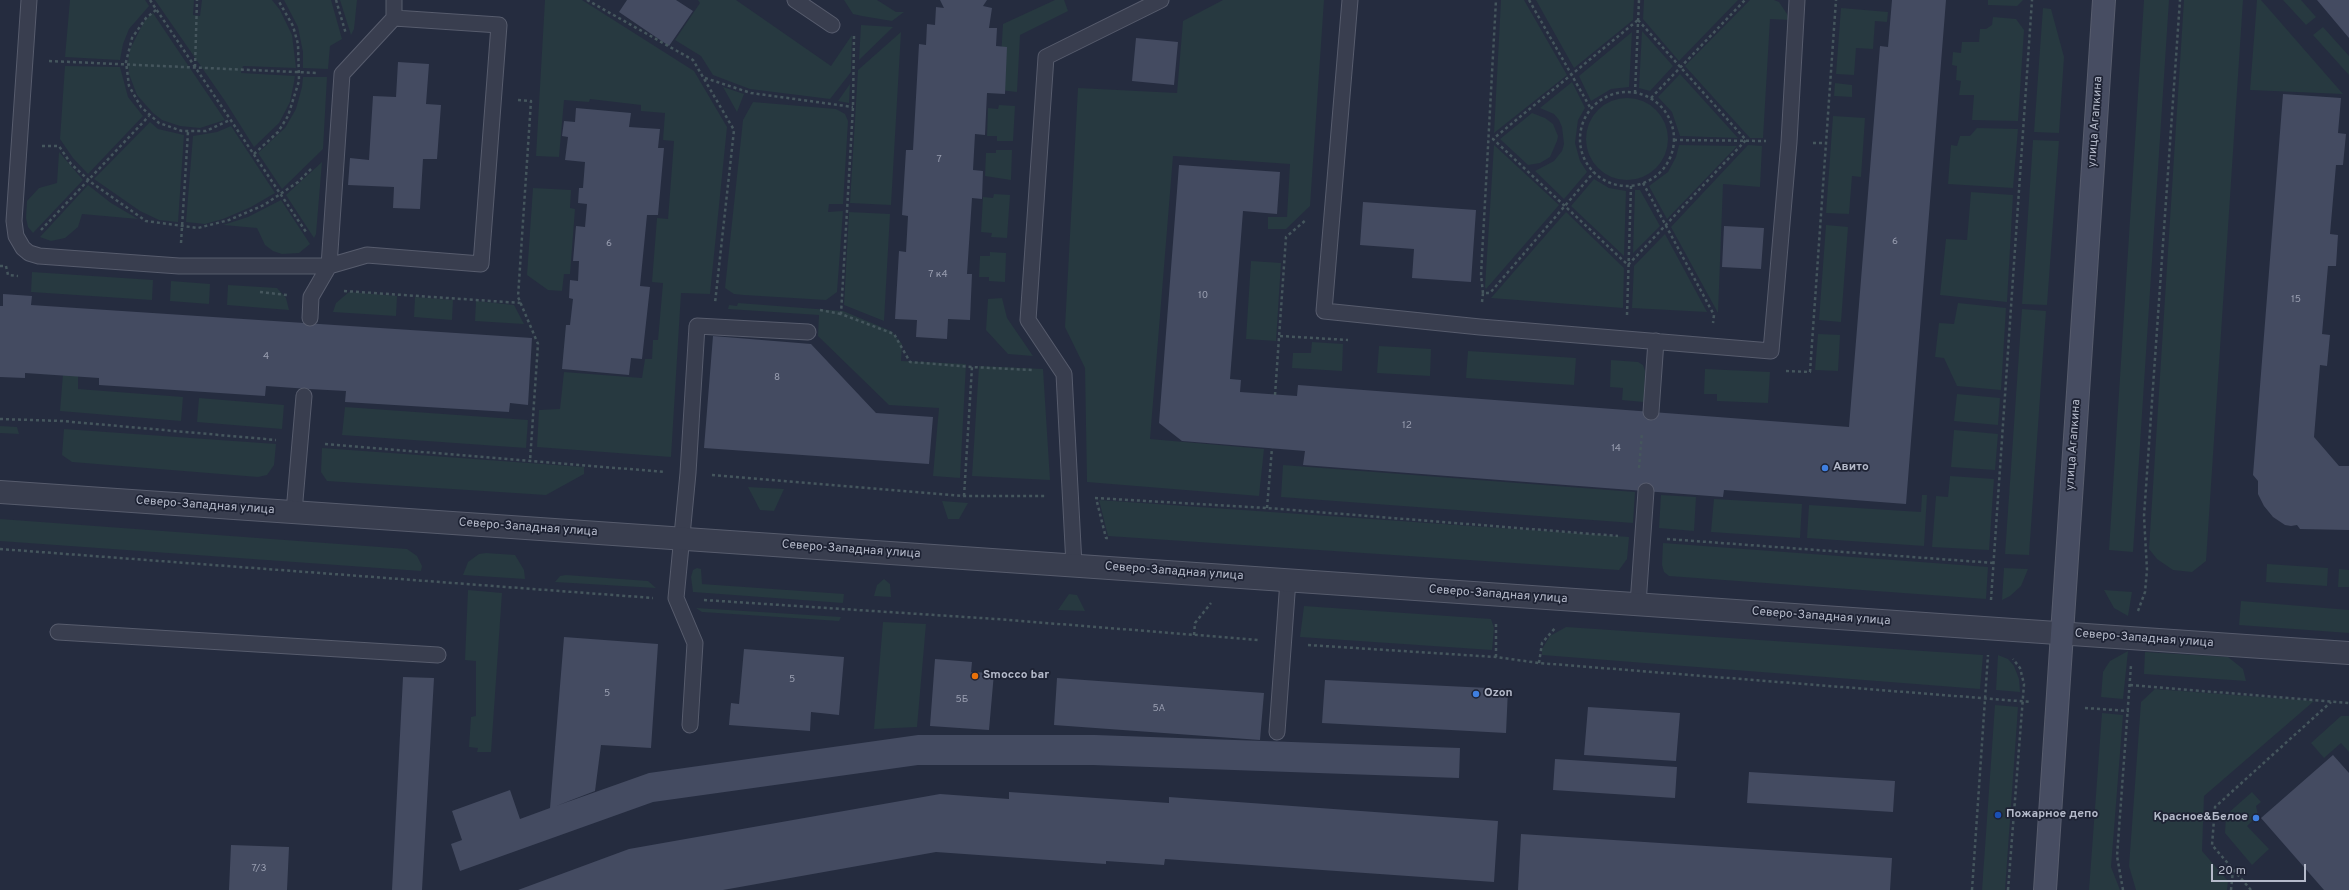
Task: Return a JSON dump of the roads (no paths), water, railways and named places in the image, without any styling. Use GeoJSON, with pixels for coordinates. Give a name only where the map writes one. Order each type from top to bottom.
{"type":"FeatureCollection","features":[{"type":"Feature","properties":{"kind":"main road","name":"улица Агапкина"},"geometry":{"type":"LineString","coordinates":[[2045,890],[2104,0]]}},
{"type":"Feature","properties":{"kind":"street","name":"Северо-Западная улица"},"geometry":{"type":"LineString","coordinates":[[0,492],[2062,634],[2349,652]]}},
{"type":"Feature","properties":{"kind":"lane"},"geometry":{"type":"LineString","coordinates":[[29,0],[14,220],[16,236],[23,248],[38,256],[179,266],[329,266],[367,256],[481,264],[500,25],[394,18]]}},
{"type":"Feature","properties":{"kind":"lane"},"geometry":{"type":"LineString","coordinates":[[310,318],[311,297],[329,266],[338,157],[342,74],[394,18],[394,0]]}},
{"type":"Feature","properties":{"kind":"lane"},"geometry":{"type":"LineString","coordinates":[[795,0],[832,25]]}},
{"type":"Feature","properties":{"kind":"lane"},"geometry":{"type":"LineString","coordinates":[[1074,566],[1064,374],[1028,320],[1046,57],[1161,0]]}},
{"type":"Feature","properties":{"kind":"lane"},"geometry":{"type":"LineString","coordinates":[[1350,0],[1324,311],[1480,327],[1772,351],[1789,142],[1797,0]]}},
{"type":"Feature","properties":{"kind":"lane"},"geometry":{"type":"LineString","coordinates":[[690,725],[695,643],[676,598],[688,474],[697,326],[808,332]]}},
{"type":"Feature","properties":{"kind":"lane"},"geometry":{"type":"LineString","coordinates":[[1651,412],[1656,341]]}},
{"type":"Feature","properties":{"kind":"lane"},"geometry":{"type":"LineString","coordinates":[[294,512],[304,396]]}},
{"type":"Feature","properties":{"kind":"lane"},"geometry":{"type":"LineString","coordinates":[[1638,604],[1641,537],[1646,491]]}},
{"type":"Feature","properties":{"kind":"lane"},"geometry":{"type":"LineString","coordinates":[[1276,732],[1288,580]]}},
{"type":"Feature","properties":{"kind":"lane"},"geometry":{"type":"LineString","coordinates":[[58,632],[438,655]]}},
{"type":"Feature","properties":{"kind":"place","name":"Авито"},"geometry":{"type":"Point","coordinates":[1825,468]}},
{"type":"Feature","properties":{"kind":"place","name":"Smocco bar"},"geometry":{"type":"Point","coordinates":[975,676]}},
{"type":"Feature","properties":{"kind":"place","name":"Ozon"},"geometry":{"type":"Point","coordinates":[1476,694]}},
{"type":"Feature","properties":{"kind":"place","name":"Пожарное депо"},"geometry":{"type":"Point","coordinates":[1998,815]}},
{"type":"Feature","properties":{"kind":"place","name":"Красное&Белое"},"geometry":{"type":"Point","coordinates":[2256,818]}}]}
